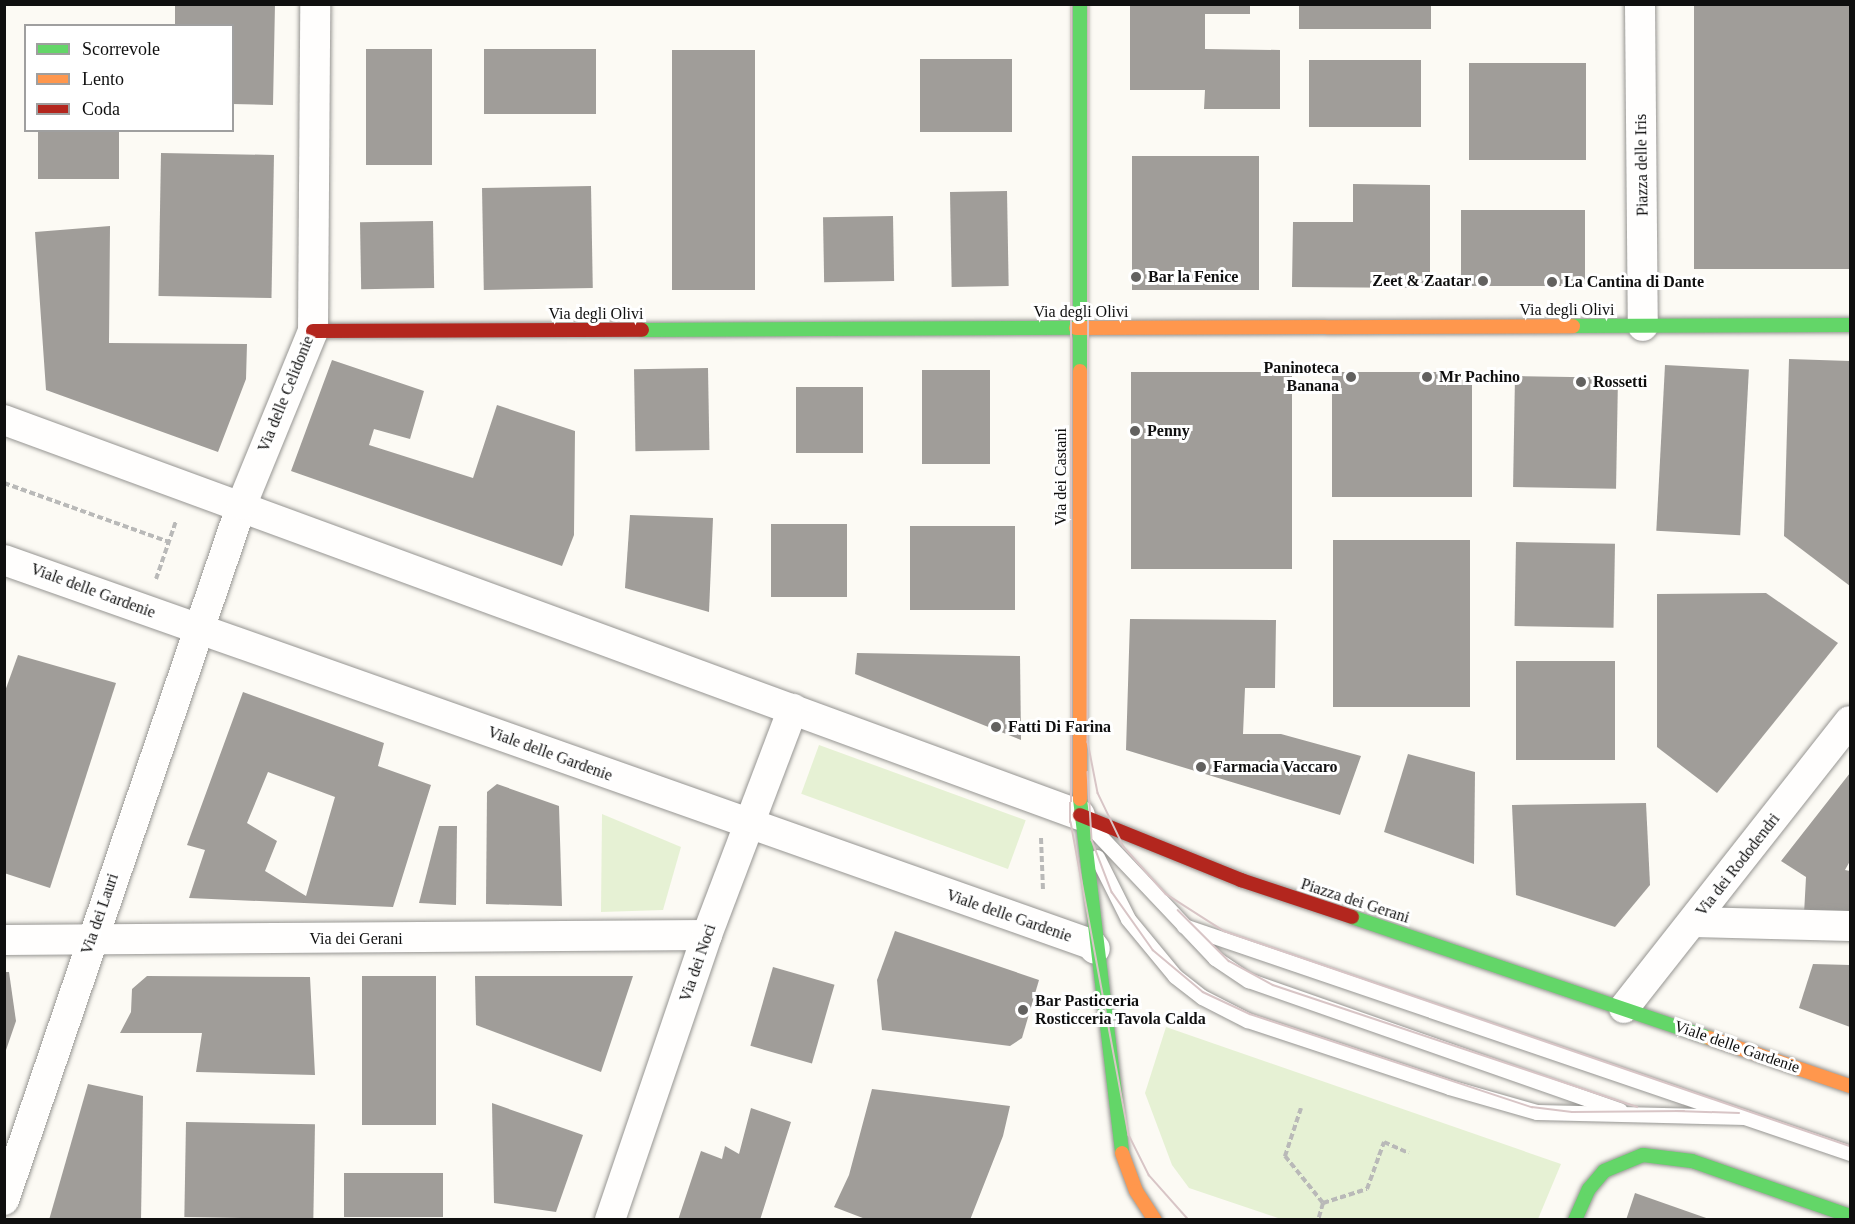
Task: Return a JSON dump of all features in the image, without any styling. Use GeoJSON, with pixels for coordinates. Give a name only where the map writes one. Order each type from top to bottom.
{"type":"FeatureCollection","features":[{"type":"Feature","properties":{"kind":"street","name":"Via delle Celidonie"},"geometry":{"type":"LineString","coordinates":[[199,629],[242,504],[313,331],[315,4]]}},
{"type":"Feature","properties":{"kind":"street","name":"Via dei Castani"},"geometry":{"type":"LineString","coordinates":[[1080,4],[1078,329],[1080,815],[1095,950]]}},
{"type":"Feature","properties":{"kind":"street","name":"Piazza delle Iris"},"geometry":{"type":"LineString","coordinates":[[1640,4],[1643,326]]}},
{"type":"Feature","properties":{"kind":"street","name":"Via degli Olivi"},"geometry":{"type":"LineString","coordinates":[[313,331],[1851,325]]}},
{"type":"Feature","properties":{"kind":"street"},"geometry":{"type":"LineString","coordinates":[[4,420],[242,504],[1080,815]]}},
{"type":"Feature","properties":{"kind":"street","name":"Viale delle Gardenie"},"geometry":{"type":"LineString","coordinates":[[4,560],[1091,944],[1095,950]]}},
{"type":"Feature","properties":{"kind":"street","name":"Via dei Lauri"},"geometry":{"type":"LineString","coordinates":[[4,1200],[90,941],[199,629]]}},
{"type":"Feature","properties":{"kind":"street","name":"Via dei Noci"},"geometry":{"type":"LineString","coordinates":[[610,1220],[707,935],[793,709]]}},
{"type":"Feature","properties":{"kind":"street","name":"Via dei Rododendri"},"geometry":{"type":"LineString","coordinates":[[1624,1008],[1851,721]]}},
{"type":"Feature","properties":{"kind":"street","name":"Piazza dei Gerani"},"geometry":{"type":"LineString","coordinates":[[1080,815],[1241,880],[1624,1008]]}},
{"type":"Feature","properties":{"kind":"street"},"geometry":{"type":"LineString","coordinates":[[1693,921],[1851,926]]}},
{"type":"Feature","properties":{"kind":"street","name":"Via dei Gerani"},"geometry":{"type":"LineString","coordinates":[[4,940],[707,935]]}},
{"type":"Feature","properties":{"kind":"street"},"geometry":{"type":"LineString","coordinates":[[1095,950],[1123,1156],[1136,1191],[1155,1220]]}},
{"type":"Feature","properties":{"kind":"street","name":"Viale delle Gardenie"},"geometry":{"type":"LineString","coordinates":[[1624,1008],[1851,1086]]}},
{"type":"Feature","properties":{"kind":"street"},"geometry":{"type":"LineString","coordinates":[[1575,1220],[1589,1190],[1605,1171],[1634,1156],[1655,1155],[1692,1161],[1851,1216]]}},
{"type":"Feature","properties":{"kind":"lane"},"geometry":{"type":"LineString","coordinates":[[1080,815],[1215,958],[1248,980],[1635,1114]]}},
{"type":"Feature","properties":{"kind":"lane"},"geometry":{"type":"LineString","coordinates":[[1080,815],[1112,892],[1128,920],[1175,976],[1221,1008],[1247,1020],[1507,1105],[1551,1114],[1745,1117]]}},
{"type":"Feature","properties":{"kind":"lane"},"geometry":{"type":"LineString","coordinates":[[1184,926],[1851,1153]]}},
{"type":"Feature","properties":{"kind":"path"},"geometry":{"type":"LineString","coordinates":[[4,483],[169,542]]}},
{"type":"Feature","properties":{"kind":"path"},"geometry":{"type":"LineString","coordinates":[[154,585],[179,513]]}},
{"type":"Feature","properties":{"kind":"path"},"geometry":{"type":"LineString","coordinates":[[1040,826],[1044,902]]}},
{"type":"Feature","properties":{"kind":"path"},"geometry":{"type":"LineString","coordinates":[[1301,1108],[1285,1156],[1323,1203]]}},
{"type":"Feature","properties":{"kind":"path"},"geometry":{"type":"LineString","coordinates":[[1323,1203],[1367,1189],[1383,1142],[1409,1153]]}},
{"type":"Feature","properties":{"kind":"path"},"geometry":{"type":"LineString","coordinates":[[1318,1220],[1323,1203]]}},
{"type":"Feature","properties":{"kind":"green space"},"geometry":{"type":"Polygon","coordinates":[[[819,745],[1026,820],[1008,869],[801,794],[819,745]]]}},
{"type":"Feature","properties":{"kind":"green space"},"geometry":{"type":"Polygon","coordinates":[[[602,814],[681,847],[663,910],[601,912],[602,814]]]}},
{"type":"Feature","properties":{"kind":"green space"},"geometry":{"type":"Polygon","coordinates":[[[1166,1027],[1561,1164],[1538,1219],[1281,1219],[1189,1188],[1172,1165],[1145,1093],[1166,1027]]]}},
{"type":"Feature","properties":{"kind":"building"},"geometry":{"type":"Polygon","coordinates":[[[175,4],[275,4],[273,105],[234,104],[234,24],[175,24],[175,4]]]}},
{"type":"Feature","properties":{"kind":"building"},"geometry":{"type":"Polygon","coordinates":[[[1130,4],[1250,4],[1250,14],[1205,14],[1205,49],[1280,50],[1280,109],[1204,109],[1205,90],[1130,90],[1130,4]]]}},
{"type":"Feature","properties":{"kind":"building"},"geometry":{"type":"Polygon","coordinates":[[[1299,4],[1431,4],[1431,29],[1299,29],[1299,4]]]}},
{"type":"Feature","properties":{"kind":"building"},"geometry":{"type":"Polygon","coordinates":[[[1694,4],[1850,4],[1850,269],[1694,269],[1694,4]]]}},
{"type":"Feature","properties":{"kind":"building"},"geometry":{"type":"Polygon","coordinates":[[[366,49],[432,49],[432,165],[366,165],[366,49]]]}},
{"type":"Feature","properties":{"kind":"building"},"geometry":{"type":"Polygon","coordinates":[[[484,49],[596,49],[596,114],[484,114],[484,49]]]}},
{"type":"Feature","properties":{"kind":"building"},"geometry":{"type":"Polygon","coordinates":[[[672,50],[755,50],[755,290],[672,290],[672,50]]]}},
{"type":"Feature","properties":{"kind":"building"},"geometry":{"type":"Polygon","coordinates":[[[920,59],[1012,59],[1012,132],[920,132],[920,59]]]}},
{"type":"Feature","properties":{"kind":"building"},"geometry":{"type":"Polygon","coordinates":[[[1309,60],[1421,60],[1421,127],[1309,127],[1309,60]]]}},
{"type":"Feature","properties":{"kind":"building"},"geometry":{"type":"Polygon","coordinates":[[[1469,63],[1586,63],[1586,160],[1469,160],[1469,63]]]}},
{"type":"Feature","properties":{"kind":"building"},"geometry":{"type":"Polygon","coordinates":[[[38,132],[119,132],[119,179],[38,179],[38,132]]]}},
{"type":"Feature","properties":{"kind":"building"},"geometry":{"type":"Polygon","coordinates":[[[161,153],[274,155],[271,298],[159,296],[161,153]]]}},
{"type":"Feature","properties":{"kind":"building"},"geometry":{"type":"Polygon","coordinates":[[[1132,156],[1259,156],[1259,290],[1132,290],[1132,156]]]}},
{"type":"Feature","properties":{"kind":"building"},"geometry":{"type":"Polygon","coordinates":[[[1353,184],[1430,185],[1430,288],[1292,287],[1293,222],[1353,222],[1353,184]]]}},
{"type":"Feature","properties":{"kind":"building"},"geometry":{"type":"Polygon","coordinates":[[[591,186],[593,288],[484,290],[482,188],[591,186]]]}},
{"type":"Feature","properties":{"kind":"building"},"geometry":{"type":"Polygon","coordinates":[[[1007,191],[1009,286],[952,287],[950,192],[1007,191]]]}},
{"type":"Feature","properties":{"kind":"building"},"geometry":{"type":"Polygon","coordinates":[[[1461,210],[1585,210],[1585,286],[1461,286],[1461,210]]]}},
{"type":"Feature","properties":{"kind":"building"},"geometry":{"type":"Polygon","coordinates":[[[893,216],[894,281],[824,282],[823,217],[893,216]]]}},
{"type":"Feature","properties":{"kind":"building"},"geometry":{"type":"Polygon","coordinates":[[[433,221],[434,288],[361,289],[360,222],[433,221]]]}},
{"type":"Feature","properties":{"kind":"building"},"geometry":{"type":"Polygon","coordinates":[[[110,226],[109,343],[247,344],[246,379],[218,452],[46,390],[35,232],[110,226]]]}},
{"type":"Feature","properties":{"kind":"building"},"geometry":{"type":"Polygon","coordinates":[[[1789,359],[1850,361],[1850,586],[1784,536],[1789,359]]]}},
{"type":"Feature","properties":{"kind":"building"},"geometry":{"type":"Polygon","coordinates":[[[332,360],[424,391],[410,439],[374,429],[369,445],[473,478],[497,405],[575,431],[574,535],[562,566],[291,471],[332,360]]]}},
{"type":"Feature","properties":{"kind":"building"},"geometry":{"type":"Polygon","coordinates":[[[1665,365],[1749,369],[1740,535],[1656,531],[1665,365]]]}},
{"type":"Feature","properties":{"kind":"building"},"geometry":{"type":"Polygon","coordinates":[[[708,368],[709,450],[635,451],[634,369],[708,368]]]}},
{"type":"Feature","properties":{"kind":"building"},"geometry":{"type":"Polygon","coordinates":[[[922,370],[990,370],[990,464],[922,464],[922,370]]]}},
{"type":"Feature","properties":{"kind":"building"},"geometry":{"type":"Polygon","coordinates":[[[1131,372],[1292,372],[1292,569],[1131,569],[1131,372]]]}},
{"type":"Feature","properties":{"kind":"building"},"geometry":{"type":"Polygon","coordinates":[[[1332,372],[1472,372],[1472,497],[1332,497],[1332,372]]]}},
{"type":"Feature","properties":{"kind":"building"},"geometry":{"type":"Polygon","coordinates":[[[1515,376],[1618,378],[1616,489],[1513,487],[1515,376]]]}},
{"type":"Feature","properties":{"kind":"building"},"geometry":{"type":"Polygon","coordinates":[[[796,387],[863,387],[863,453],[796,453],[796,387]]]}},
{"type":"Feature","properties":{"kind":"building"},"geometry":{"type":"Polygon","coordinates":[[[630,515],[713,518],[709,612],[625,588],[630,515]]]}},
{"type":"Feature","properties":{"kind":"building"},"geometry":{"type":"Polygon","coordinates":[[[771,524],[847,524],[847,597],[771,597],[771,524]]]}},
{"type":"Feature","properties":{"kind":"building"},"geometry":{"type":"Polygon","coordinates":[[[910,526],[1015,526],[1015,610],[910,610],[910,526]]]}},
{"type":"Feature","properties":{"kind":"building"},"geometry":{"type":"Polygon","coordinates":[[[1333,540],[1470,540],[1470,707],[1333,707],[1333,540]]]}},
{"type":"Feature","properties":{"kind":"building"},"geometry":{"type":"Polygon","coordinates":[[[1516,542],[1615,544],[1614,628],[1515,626],[1516,542]]]}},
{"type":"Feature","properties":{"kind":"building"},"geometry":{"type":"Polygon","coordinates":[[[1766,593],[1838,643],[1717,793],[1657,747],[1657,594],[1766,593]]]}},
{"type":"Feature","properties":{"kind":"building"},"geometry":{"type":"Polygon","coordinates":[[[1130,619],[1276,620],[1275,688],[1245,688],[1243,734],[1281,734],[1361,756],[1340,815],[1126,750],[1130,619]]]}},
{"type":"Feature","properties":{"kind":"building"},"geometry":{"type":"Polygon","coordinates":[[[857,653],[1020,656],[1021,740],[855,674],[857,653]]]}},
{"type":"Feature","properties":{"kind":"building"},"geometry":{"type":"Polygon","coordinates":[[[18,655],[116,683],[50,888],[4,873],[4,694],[18,655]]]}},
{"type":"Feature","properties":{"kind":"building"},"geometry":{"type":"Polygon","coordinates":[[[1516,661],[1615,661],[1615,760],[1516,760],[1516,661]]]}},
{"type":"Feature","properties":{"kind":"building"},"geometry":{"type":"Polygon","coordinates":[[[243,692],[384,743],[378,766],[431,785],[393,907],[189,898],[205,850],[187,845],[243,692]],[[268,772],[247,823],[277,841],[265,871],[306,896],[335,797],[268,772]]]}},
{"type":"Feature","properties":{"kind":"building"},"geometry":{"type":"Polygon","coordinates":[[[1408,754],[1475,772],[1474,864],[1384,832],[1408,754]]]}},
{"type":"Feature","properties":{"kind":"building"},"geometry":{"type":"Polygon","coordinates":[[[1850,773],[1850,861],[1845,870],[1850,871],[1850,914],[1804,914],[1806,877],[1781,861],[1850,773]]]}},
{"type":"Feature","properties":{"kind":"building"},"geometry":{"type":"Polygon","coordinates":[[[497,784],[559,806],[562,906],[486,904],[487,792],[497,784]]]}},
{"type":"Feature","properties":{"kind":"building"},"geometry":{"type":"Polygon","coordinates":[[[1646,803],[1650,885],[1615,927],[1516,895],[1512,805],[1646,803]]]}},
{"type":"Feature","properties":{"kind":"building"},"geometry":{"type":"Polygon","coordinates":[[[439,826],[457,826],[456,905],[419,903],[439,826]]]}},
{"type":"Feature","properties":{"kind":"building"},"geometry":{"type":"Polygon","coordinates":[[[895,931],[1039,980],[1022,1038],[1010,1046],[882,1030],[877,980],[895,931]]]}},
{"type":"Feature","properties":{"kind":"building"},"geometry":{"type":"Polygon","coordinates":[[[1813,964],[1850,965],[1850,1027],[1799,1008],[1813,964]]]}},
{"type":"Feature","properties":{"kind":"building"},"geometry":{"type":"Polygon","coordinates":[[[773,967],[835,985],[812,1063],[750,1046],[773,967]]]}},
{"type":"Feature","properties":{"kind":"building"},"geometry":{"type":"Polygon","coordinates":[[[4,972],[9,972],[16,1021],[5,1053],[4,972]]]}},
{"type":"Feature","properties":{"kind":"building"},"geometry":{"type":"Polygon","coordinates":[[[147,976],[310,977],[315,1075],[196,1072],[202,1033],[120,1033],[131,1012],[132,989],[147,976]]]}},
{"type":"Feature","properties":{"kind":"building"},"geometry":{"type":"Polygon","coordinates":[[[362,976],[436,976],[436,1125],[362,1125],[362,976]]]}},
{"type":"Feature","properties":{"kind":"building"},"geometry":{"type":"Polygon","coordinates":[[[475,976],[633,976],[601,1072],[476,1025],[475,976]]]}},
{"type":"Feature","properties":{"kind":"building"},"geometry":{"type":"Polygon","coordinates":[[[88,1084],[143,1096],[141,1220],[49,1220],[88,1084]]]}},
{"type":"Feature","properties":{"kind":"building"},"geometry":{"type":"Polygon","coordinates":[[[872,1089],[1010,1106],[1003,1136],[970,1220],[868,1220],[834,1207],[849,1175],[872,1089]]]}},
{"type":"Feature","properties":{"kind":"building"},"geometry":{"type":"Polygon","coordinates":[[[492,1103],[583,1135],[556,1212],[494,1203],[492,1103]]]}},
{"type":"Feature","properties":{"kind":"building"},"geometry":{"type":"Polygon","coordinates":[[[751,1108],[791,1122],[760,1220],[678,1220],[701,1151],[722,1159],[725,1146],[739,1154],[751,1108]]]}},
{"type":"Feature","properties":{"kind":"building"},"geometry":{"type":"Polygon","coordinates":[[[186,1122],[315,1124],[313,1219],[184,1217],[186,1122]]]}},
{"type":"Feature","properties":{"kind":"building"},"geometry":{"type":"Polygon","coordinates":[[[344,1173],[443,1173],[443,1217],[344,1217],[344,1173]]]}},
{"type":"Feature","properties":{"kind":"building"},"geometry":{"type":"Polygon","coordinates":[[[1635,1193],[1709,1219],[1709,1220],[1626,1220],[1635,1193]]]}},
{"type":"Feature","properties":{"kind":"tram line"},"geometry":{"type":"LineString","coordinates":[[1072,4],[1071,822],[1129,1135],[1149,1175],[1189,1220]]}},
{"type":"Feature","properties":{"kind":"tram line"},"geometry":{"type":"LineString","coordinates":[[1089,4],[1088,742],[1098,793],[1124,847],[1166,894],[1224,931],[1850,1146]]}},
{"type":"Feature","properties":{"kind":"tram line"},"geometry":{"type":"LineString","coordinates":[[1088,772],[1092,840],[1112,892],[1153,950],[1203,992],[1250,1014],[1532,1107],[1572,1112],[1684,1111]]}},
{"type":"Feature","properties":{"kind":"tram line"},"geometry":{"type":"LineString","coordinates":[[1178,910],[1229,961],[1273,985],[1637,1107]]}},
{"type":"Feature","properties":{"kind":"tram line"},"geometry":{"type":"LineString","coordinates":[[1676,1111],[1739,1113]]}},
{"type":"Feature","properties":{"kind":"traffic: fast"},"geometry":{"type":"LineString","coordinates":[[1080,4],[1080,371]]}},
{"type":"Feature","properties":{"kind":"traffic: fast"},"geometry":{"type":"LineString","coordinates":[[1573,326],[1850,325]]}},
{"type":"Feature","properties":{"kind":"traffic: fast"},"geometry":{"type":"LineString","coordinates":[[642,330],[1076,328]]}},
{"type":"Feature","properties":{"kind":"traffic: fast"},"geometry":{"type":"LineString","coordinates":[[1080,799],[1122,1153]]}},
{"type":"Feature","properties":{"kind":"traffic: fast"},"geometry":{"type":"LineString","coordinates":[[1352,917],[1709,1038]]}},
{"type":"Feature","properties":{"kind":"traffic: fast"},"geometry":{"type":"LineString","coordinates":[[1575,1220],[1589,1189],[1604,1171],[1643,1155],[1692,1161],[1850,1216]]}},
{"type":"Feature","properties":{"kind":"traffic: slow"},"geometry":{"type":"LineString","coordinates":[[1076,328],[1573,326]]}},
{"type":"Feature","properties":{"kind":"traffic: slow"},"geometry":{"type":"LineString","coordinates":[[1080,371],[1080,799]]}},
{"type":"Feature","properties":{"kind":"traffic: slow"},"geometry":{"type":"LineString","coordinates":[[1709,1038],[1850,1086]]}},
{"type":"Feature","properties":{"kind":"traffic: slow"},"geometry":{"type":"LineString","coordinates":[[1122,1153],[1136,1191],[1155,1220]]}},
{"type":"Feature","properties":{"kind":"traffic: jam"},"geometry":{"type":"LineString","coordinates":[[313,331],[642,330]]}},
{"type":"Feature","properties":{"kind":"traffic: jam"},"geometry":{"type":"LineString","coordinates":[[1080,815],[1241,880],[1352,917]]}},
{"type":"Feature","properties":{"kind":"place","name":"Bar la Fenice"},"geometry":{"type":"Point","coordinates":[1136,277]}},
{"type":"Feature","properties":{"kind":"place","name":"Zeet & Zaatar"},"geometry":{"type":"Point","coordinates":[1483,281]}},
{"type":"Feature","properties":{"kind":"place","name":"La Cantina di Dante"},"geometry":{"type":"Point","coordinates":[1552,282]}},
{"type":"Feature","properties":{"kind":"place","name":"Paninoteca Banana"},"geometry":{"type":"Point","coordinates":[1351,377]}},
{"type":"Feature","properties":{"kind":"place","name":"Mr Pachino"},"geometry":{"type":"Point","coordinates":[1427,377]}},
{"type":"Feature","properties":{"kind":"place","name":"Rossetti"},"geometry":{"type":"Point","coordinates":[1581,382]}},
{"type":"Feature","properties":{"kind":"place","name":"Penny"},"geometry":{"type":"Point","coordinates":[1135,431]}},
{"type":"Feature","properties":{"kind":"place","name":"Fatti Di Farina"},"geometry":{"type":"Point","coordinates":[996,727]}},
{"type":"Feature","properties":{"kind":"place","name":"Farmacia Vaccaro"},"geometry":{"type":"Point","coordinates":[1201,767]}},
{"type":"Feature","properties":{"kind":"place","name":"Bar Pasticceria Rosticceria Tavola Calda"},"geometry":{"type":"Point","coordinates":[1023,1010]}}]}
